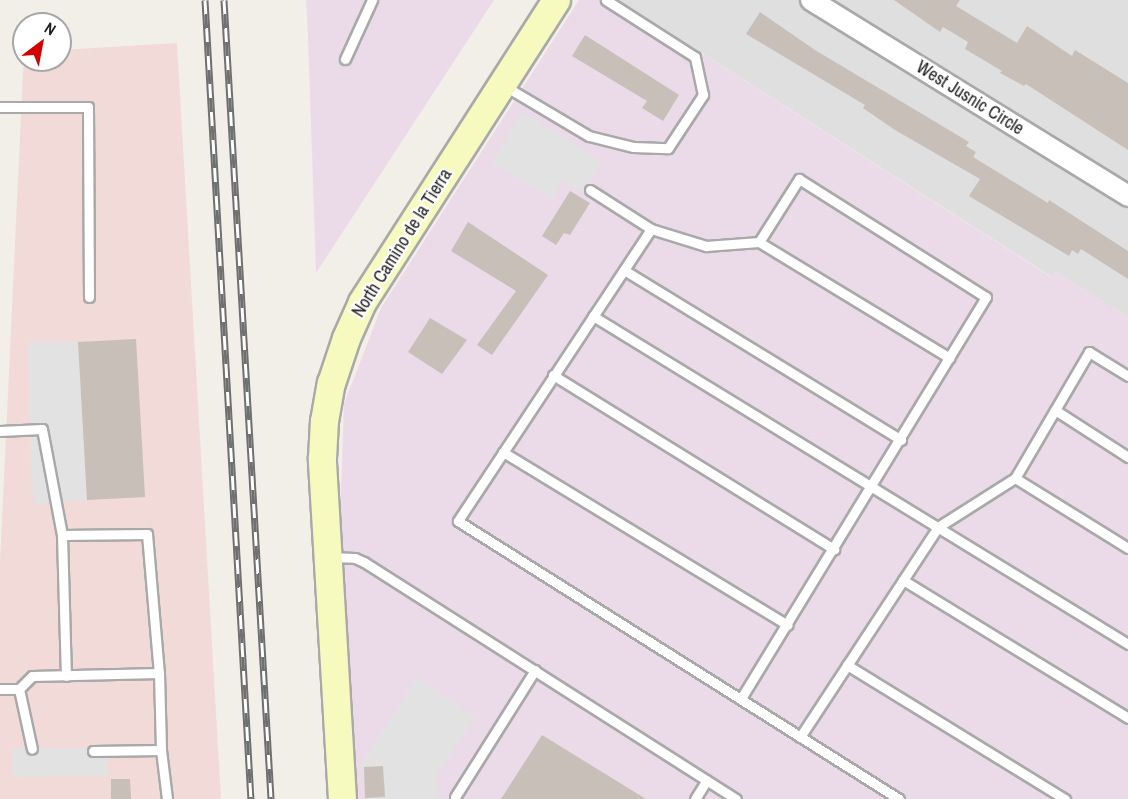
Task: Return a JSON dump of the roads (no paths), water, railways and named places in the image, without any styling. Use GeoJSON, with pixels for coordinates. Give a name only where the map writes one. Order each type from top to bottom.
{"type":"FeatureCollection","features":[{"type":"Feature","properties":{"kind":"street","name":"North Camino de la Tierra"},"geometry":{"type":"LineString","coordinates":[[342,799],[322,458],[324,421],[331,383],[346,338],[362,302],[556,0]]}},
{"type":"Feature","properties":{"kind":"street","name":"West Jusnic Circle"},"geometry":{"type":"LineString","coordinates":[[811,0],[1128,196]]}},
{"type":"Feature","properties":{"kind":"lane"},"geometry":{"type":"LineString","coordinates":[[345,59],[372,0]]}},
{"type":"Feature","properties":{"kind":"lane"},"geometry":{"type":"LineString","coordinates":[[501,84],[589,136],[633,147],[668,148],[703,95],[695,57],[606,0]]}},
{"type":"Feature","properties":{"kind":"lane"},"geometry":{"type":"LineString","coordinates":[[0,107],[88,107],[89,297]]}},
{"type":"Feature","properties":{"kind":"lane"},"geometry":{"type":"LineString","coordinates":[[741,699],[873,486],[986,297],[799,179],[759,242]]}},
{"type":"Feature","properties":{"kind":"lane"},"geometry":{"type":"LineString","coordinates":[[590,190],[651,229],[706,246],[759,242],[950,358]]}},
{"type":"Feature","properties":{"kind":"lane"},"geometry":{"type":"LineString","coordinates":[[651,229],[458,521],[899,799]]}},
{"type":"Feature","properties":{"kind":"lane"},"geometry":{"type":"LineString","coordinates":[[624,270],[901,440]]}},
{"type":"Feature","properties":{"kind":"lane"},"geometry":{"type":"LineString","coordinates":[[593,316],[1128,644]]}},
{"type":"Feature","properties":{"kind":"lane"},"geometry":{"type":"LineString","coordinates":[[800,737],[938,527],[1015,478],[1089,352],[1128,376]]}},
{"type":"Feature","properties":{"kind":"lane"},"geometry":{"type":"LineString","coordinates":[[553,375],[834,549]]}},
{"type":"Feature","properties":{"kind":"lane"},"geometry":{"type":"LineString","coordinates":[[1055,410],[1128,457]]}},
{"type":"Feature","properties":{"kind":"lane"},"geometry":{"type":"LineString","coordinates":[[0,431],[42,429],[62,535],[66,676]]}},
{"type":"Feature","properties":{"kind":"lane"},"geometry":{"type":"LineString","coordinates":[[503,452],[787,625]]}},
{"type":"Feature","properties":{"kind":"lane"},"geometry":{"type":"LineString","coordinates":[[1015,478],[1128,548]]}},
{"type":"Feature","properties":{"kind":"lane"},"geometry":{"type":"LineString","coordinates":[[62,535],[147,534],[159,674],[161,750],[167,799]]}},
{"type":"Feature","properties":{"kind":"lane"},"geometry":{"type":"LineString","coordinates":[[327,557],[355,558],[364,562],[736,799]]}},
{"type":"Feature","properties":{"kind":"lane"},"geometry":{"type":"LineString","coordinates":[[903,580],[1128,718]]}},
{"type":"Feature","properties":{"kind":"lane"},"geometry":{"type":"LineString","coordinates":[[848,665],[1065,799]]}},
{"type":"Feature","properties":{"kind":"lane"},"geometry":{"type":"LineString","coordinates":[[455,797],[535,670]]}},
{"type":"Feature","properties":{"kind":"lane"},"geometry":{"type":"LineString","coordinates":[[0,689],[19,689],[32,676],[159,674]]}},
{"type":"Feature","properties":{"kind":"lane"},"geometry":{"type":"LineString","coordinates":[[19,689],[32,749]]}},
{"type":"Feature","properties":{"kind":"lane"},"geometry":{"type":"LineString","coordinates":[[93,751],[161,750]]}},
{"type":"Feature","properties":{"kind":"lane"},"geometry":{"type":"LineString","coordinates":[[695,799],[707,780]]}},
{"type":"Feature","properties":{"kind":"railway"},"geometry":{"type":"LineString","coordinates":[[205,0],[251,799]]}},
{"type":"Feature","properties":{"kind":"railway"},"geometry":{"type":"LineString","coordinates":[[224,0],[271,799]]}}]}
